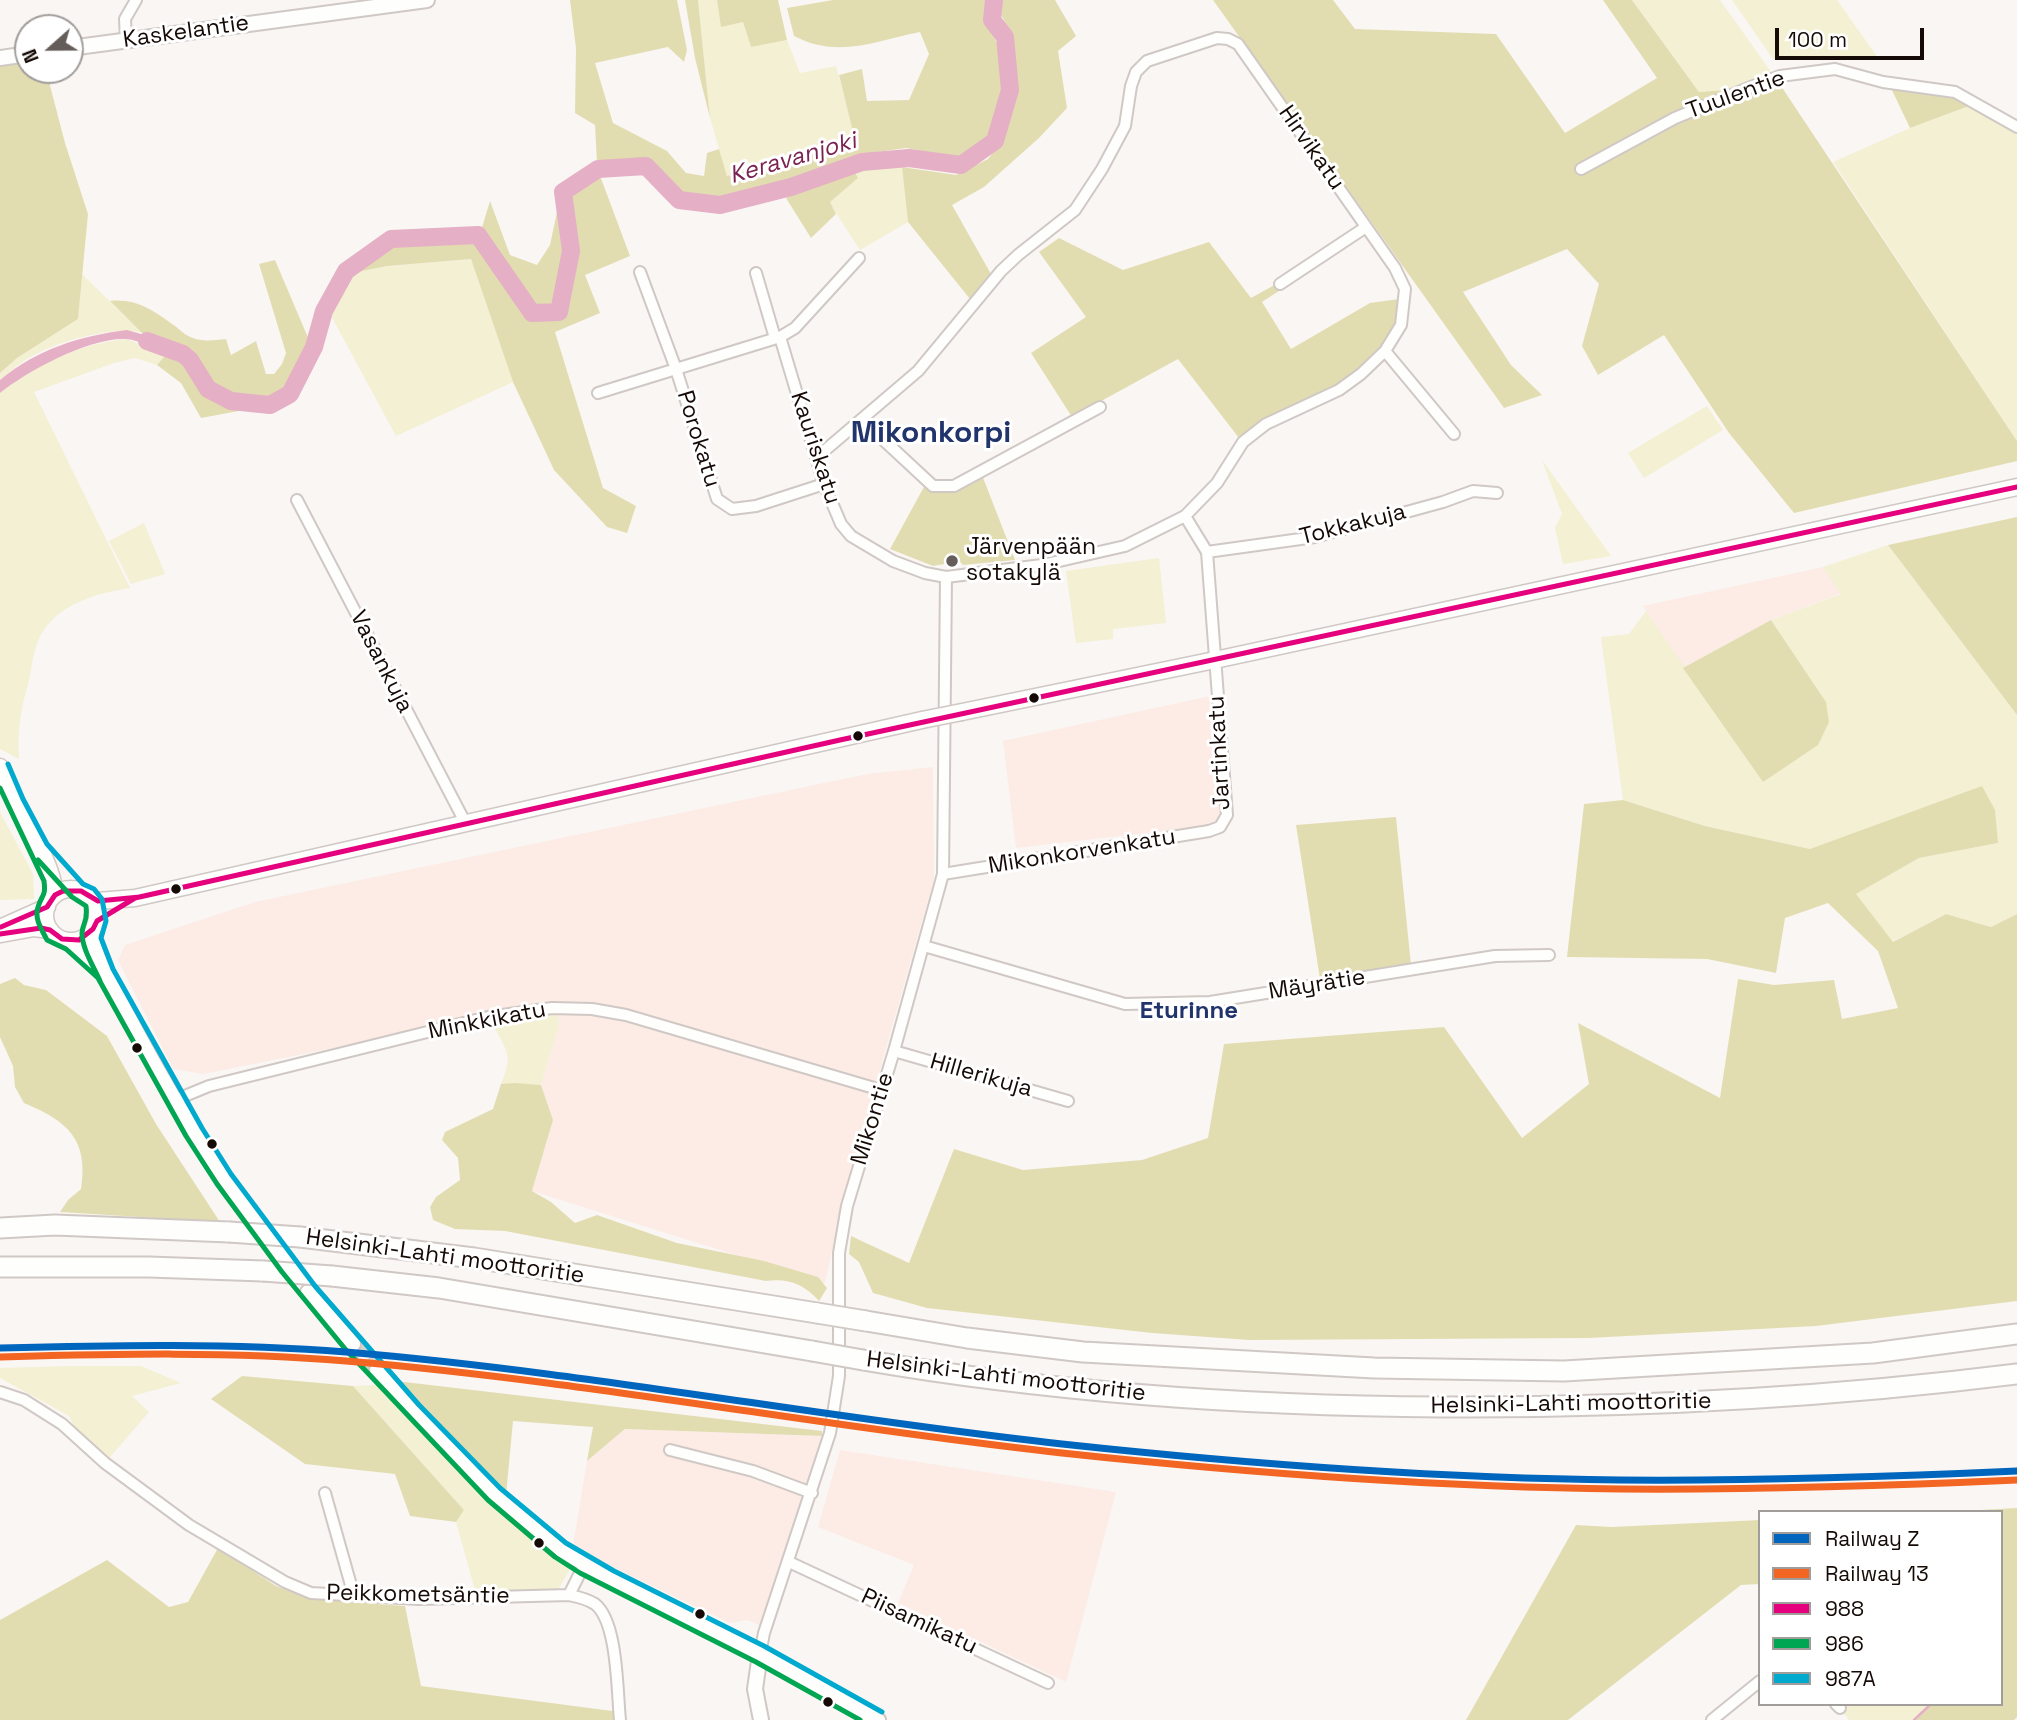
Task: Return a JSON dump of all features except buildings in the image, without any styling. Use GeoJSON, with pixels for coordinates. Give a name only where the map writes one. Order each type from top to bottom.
{"type":"FeatureCollection","features":[{"type":"Feature","properties":{"kind":"highway","name":"Helsinki-Lahti moottoritie"},"geometry":{"type":"LineString","coordinates":[[0,1228],[55,1225],[300,1237],[474,1258],[967,1338],[1083,1352],[1374,1368],[1564,1371],[1873,1353],[2017,1334]]}},
{"type":"Feature","properties":{"kind":"highway","name":"Helsinki-Lahti moottoritie"},"geometry":{"type":"LineString","coordinates":[[0,1267],[149,1266],[263,1271],[439,1287],[963,1377],[1076,1390],[1196,1399],[1371,1407],[1569,1408],[1733,1401],[1877,1390],[2017,1374]]}},
{"type":"Feature","properties":{"kind":"main road"},"geometry":{"type":"LineString","coordinates":[[0,928],[51,901],[63,891],[84,894],[98,901],[135,898],[922,720],[1215,660],[2017,487]]}},
{"type":"Feature","properties":{"kind":"main road"},"geometry":{"type":"LineString","coordinates":[[0,767],[52,878],[51,901],[46,919],[50,930],[62,940],[79,940],[94,926],[135,898]]}},
{"type":"Feature","properties":{"kind":"main road"},"geometry":{"type":"LineString","coordinates":[[40,849],[94,903],[94,926]]}},
{"type":"Feature","properties":{"kind":"main road"},"geometry":{"type":"LineString","coordinates":[[0,934],[34,928],[50,930]]}},
{"type":"Feature","properties":{"kind":"street"},"geometry":{"type":"LineString","coordinates":[[127,39],[125,19],[136,0]]}},
{"type":"Feature","properties":{"kind":"street","name":"Kaskelantie"},"geometry":{"type":"LineString","coordinates":[[84,46],[427,0]]}},
{"type":"Feature","properties":{"kind":"street","name":"Hirvikatu"},"geometry":{"type":"LineString","coordinates":[[816,458],[918,371],[1001,271],[1075,210],[1102,169],[1125,126],[1131,86],[1136,72],[1147,61],[1217,38],[1238,44],[1395,268],[1405,289],[1401,326],[1385,351],[1362,374],[1339,390],[1266,424],[1244,442],[1217,483],[1185,516],[1125,547],[1042,565],[946,578]]}},
{"type":"Feature","properties":{"kind":"street","name":"Tuulentie"},"geometry":{"type":"LineString","coordinates":[[1581,169],[1675,118],[1756,85],[1780,76],[1835,69],[1883,82],[1955,92],[2017,127]]}},
{"type":"Feature","properties":{"kind":"street"},"geometry":{"type":"LineString","coordinates":[[1280,284],[1366,227]]}},
{"type":"Feature","properties":{"kind":"street"},"geometry":{"type":"LineString","coordinates":[[598,393],[778,337],[795,328],[859,258]]}},
{"type":"Feature","properties":{"kind":"street","name":"Porokatu"},"geometry":{"type":"LineString","coordinates":[[640,272],[676,369],[717,499],[732,509],[756,506],[824,484]]}},
{"type":"Feature","properties":{"kind":"street","name":"Kauriskatu"},"geometry":{"type":"LineString","coordinates":[[755,273],[824,484],[841,524],[851,536],[893,561],[946,578]]}},
{"type":"Feature","properties":{"kind":"street"},"geometry":{"type":"LineString","coordinates":[[1385,351],[1454,434]]}},
{"type":"Feature","properties":{"kind":"street"},"geometry":{"type":"LineString","coordinates":[[862,420],[933,486],[954,486],[1100,407]]}},
{"type":"Feature","properties":{"kind":"street","name":"Tokkakuja"},"geometry":{"type":"LineString","coordinates":[[1207,552],[1315,537],[1443,502],[1473,491],[1497,494]]}},
{"type":"Feature","properties":{"kind":"street","name":"Vasankuja"},"geometry":{"type":"LineString","coordinates":[[297,500],[466,824]]}},
{"type":"Feature","properties":{"kind":"street","name":"Jartinkatu"},"geometry":{"type":"LineString","coordinates":[[1185,516],[1207,552],[1227,815],[1220,827]]}},
{"type":"Feature","properties":{"kind":"street","name":"Mikontie"},"geometry":{"type":"LineString","coordinates":[[760,1654],[764,1633],[830,1433],[839,1376],[839,1253],[845,1217],[943,874],[946,578]]}},
{"type":"Feature","properties":{"kind":"street","name":"Mikonkorvenkatu"},"geometry":{"type":"LineString","coordinates":[[943,874],[1209,831],[1220,827]]}},
{"type":"Feature","properties":{"kind":"street"},"geometry":{"type":"LineString","coordinates":[[94,926],[105,973],[175,1100],[224,1179],[257,1224]]}},
{"type":"Feature","properties":{"kind":"street"},"geometry":{"type":"LineString","coordinates":[[71,941],[105,973]]}},
{"type":"Feature","properties":{"kind":"street","name":"Mäyrätie"},"geometry":{"type":"LineString","coordinates":[[924,946],[1125,1004],[1210,1002],[1495,956],[1549,955]]}},
{"type":"Feature","properties":{"kind":"street","name":"Minkkikatu"},"geometry":{"type":"LineString","coordinates":[[175,1100],[209,1086],[441,1028],[488,1017],[552,1008],[592,1009],[626,1015],[881,1090]]}},
{"type":"Feature","properties":{"kind":"street","name":"Hillerikuja"},"geometry":{"type":"LineString","coordinates":[[894,1051],[1068,1101]]}},
{"type":"Feature","properties":{"kind":"street"},"geometry":{"type":"LineString","coordinates":[[273,1245],[289,1267]]}},
{"type":"Feature","properties":{"kind":"street"},"geometry":{"type":"LineString","coordinates":[[308,1292],[353,1343]]}},
{"type":"Feature","properties":{"kind":"street"},"geometry":{"type":"LineString","coordinates":[[377,1370],[494,1494],[561,1550],[584,1565],[760,1654],[878,1720]]}},
{"type":"Feature","properties":{"kind":"street","name":"Peikkometsäntie"},"geometry":{"type":"LineString","coordinates":[[0,1392],[24,1400],[62,1424],[104,1463],[177,1518],[276,1577],[311,1593],[419,1598],[569,1595]]}},
{"type":"Feature","properties":{"kind":"street"},"geometry":{"type":"LineString","coordinates":[[670,1450],[753,1471],[812,1493]]}},
{"type":"Feature","properties":{"kind":"street"},"geometry":{"type":"LineString","coordinates":[[325,1493],[354,1596]]}},
{"type":"Feature","properties":{"kind":"street","name":"Piisamikatu"},"geometry":{"type":"LineString","coordinates":[[789,1562],[1048,1683]]}},
{"type":"Feature","properties":{"kind":"street"},"geometry":{"type":"LineString","coordinates":[[584,1565],[569,1595],[583,1598],[597,1606],[606,1619],[613,1646],[620,1720]]}},
{"type":"Feature","properties":{"kind":"street"},"geometry":{"type":"LineString","coordinates":[[760,1654],[755,1689],[761,1720]]}},
{"type":"Feature","properties":{"kind":"street"},"geometry":{"type":"LineString","coordinates":[[1712,1720],[1758,1683]]}},
{"type":"Feature","properties":{"kind":"shaded area"},"geometry":{"type":"Polygon","coordinates":[[[570,0],[677,0],[687,50],[684,62],[668,47],[595,63],[613,123],[667,151],[686,173],[704,176],[707,153],[719,149],[727,176],[856,144],[839,75],[862,69],[867,101],[909,100],[929,54],[920,32],[857,46],[826,46],[794,36],[787,8],[833,0],[988,0],[986,22],[998,45],[1002,89],[989,136],[960,158],[906,148],[856,155],[790,179],[720,197],[682,196],[645,161],[597,163],[595,125],[575,113],[576,48],[570,0]]]}},
{"type":"Feature","properties":{"kind":"shaded area"},"geometry":{"type":"Polygon","coordinates":[[[685,0],[698,0],[710,118],[695,58],[685,0]]]}},
{"type":"Feature","properties":{"kind":"shaded area"},"geometry":{"type":"Polygon","coordinates":[[[698,0],[717,0],[721,26],[743,22],[751,47],[787,40],[800,73],[836,66],[857,144],[727,176],[710,118],[698,0]]]}},
{"type":"Feature","properties":{"kind":"shaded area"},"geometry":{"type":"Polygon","coordinates":[[[717,0],[778,0],[787,40],[751,47],[743,22],[721,27],[717,0]]]}},
{"type":"Feature","properties":{"kind":"shaded area"},"geometry":{"type":"Polygon","coordinates":[[[1002,0],[1055,0],[1076,36],[1058,51],[1067,108],[1039,138],[984,187],[952,205],[991,274],[970,299],[908,222],[902,167],[956,175],[988,159],[1003,141],[1018,89],[1013,36],[1001,15],[1002,0]]]}},
{"type":"Feature","properties":{"kind":"shaded area"},"geometry":{"type":"Polygon","coordinates":[[[1213,0],[1333,0],[1355,29],[1496,34],[1565,133],[1657,78],[1603,0],[1632,0],[1699,92],[1781,86],[2017,441],[2017,461],[1794,513],[1729,433],[1664,335],[1598,375],[1582,346],[1599,284],[1567,249],[1463,292],[1511,365],[1542,395],[1504,408],[1213,0]]]}},
{"type":"Feature","properties":{"kind":"shaded area"},"geometry":{"type":"Polygon","coordinates":[[[1632,0],[1720,0],[1781,86],[1699,92],[1632,0]]]}},
{"type":"Feature","properties":{"kind":"shaded area"},"geometry":{"type":"Polygon","coordinates":[[[1732,0],[1837,0],[1878,58],[1773,59],[1732,0]]]}},
{"type":"Feature","properties":{"kind":"shaded area"},"geometry":{"type":"Polygon","coordinates":[[[14,56],[14,84],[50,84],[88,214],[78,319],[17,358],[0,373],[0,58],[14,56]]]}},
{"type":"Feature","properties":{"kind":"shaded area"},"geometry":{"type":"Polygon","coordinates":[[[1890,86],[1954,96],[1969,106],[1910,128],[1890,86]]]}},
{"type":"Feature","properties":{"kind":"shaded area"},"geometry":{"type":"Polygon","coordinates":[[[1969,106],[2017,132],[2017,441],[1833,162],[1910,128],[1969,106]]]}},
{"type":"Feature","properties":{"kind":"shaded area"},"geometry":{"type":"Polygon","coordinates":[[[864,166],[902,167],[908,222],[860,250],[829,202],[858,178],[853,169],[864,166]]]}},
{"type":"Feature","properties":{"kind":"shaded area"},"geometry":{"type":"Polygon","coordinates":[[[853,169],[858,178],[830,202],[836,214],[811,238],[786,198],[853,169]]]}},
{"type":"Feature","properties":{"kind":"shaded area"},"geometry":{"type":"Polygon","coordinates":[[[599,173],[630,256],[585,275],[600,313],[555,332],[603,488],[636,506],[627,533],[607,527],[554,470],[513,382],[471,259],[387,266],[348,274],[392,243],[477,238],[531,316],[561,314],[574,252],[567,193],[599,173]]]}},
{"type":"Feature","properties":{"kind":"shaded area"},"geometry":{"type":"Polygon","coordinates":[[[561,193],[568,252],[557,310],[533,311],[480,234],[490,201],[510,255],[537,265],[550,245],[561,193]]]}},
{"type":"Feature","properties":{"kind":"shaded area"},"geometry":{"type":"Polygon","coordinates":[[[1059,238],[1123,270],[1209,242],[1251,298],[1278,283],[1282,289],[1262,302],[1291,349],[1370,303],[1399,299],[1397,318],[1388,339],[1376,355],[1360,369],[1322,392],[1265,419],[1239,438],[1178,359],[1072,417],[1031,353],[1086,317],[1039,252],[1059,238]]]}},
{"type":"Feature","properties":{"kind":"shaded area"},"geometry":{"type":"Polygon","coordinates":[[[471,259],[513,382],[396,436],[329,312],[348,274],[387,266],[471,259]]]}},
{"type":"Feature","properties":{"kind":"shaded area"},"geometry":{"type":"Polygon","coordinates":[[[275,260],[312,347],[289,392],[270,403],[231,399],[210,387],[183,351],[169,342],[142,333],[110,301],[129,302],[145,307],[193,338],[226,339],[231,355],[256,341],[266,374],[274,374],[286,353],[259,264],[275,260]]]}},
{"type":"Feature","properties":{"kind":"shaded area"},"geometry":{"type":"Polygon","coordinates":[[[82,274],[142,333],[129,331],[97,334],[63,343],[32,356],[0,380],[0,373],[17,358],[78,319],[82,274]]]}},
{"type":"Feature","properties":{"kind":"shaded area"},"geometry":{"type":"Polygon","coordinates":[[[127,330],[169,342],[168,352],[137,341],[111,340],[77,349],[60,357],[0,393],[0,380],[44,352],[76,340],[127,330]]]}},
{"type":"Feature","properties":{"kind":"shaded area"},"geometry":{"type":"Polygon","coordinates":[[[127,339],[156,351],[168,352],[157,365],[135,358],[34,392],[130,588],[105,593],[69,607],[42,633],[35,650],[22,709],[19,759],[0,749],[0,393],[44,364],[76,350],[127,339]]]}},
{"type":"Feature","properties":{"kind":"shaded area"},"geometry":{"type":"Polygon","coordinates":[[[168,352],[188,363],[201,384],[212,394],[255,408],[201,418],[181,383],[157,365],[168,352]]]}},
{"type":"Feature","properties":{"kind":"shaded area"},"geometry":{"type":"Polygon","coordinates":[[[1707,406],[1723,430],[1644,478],[1628,453],[1707,406]]]}},
{"type":"Feature","properties":{"kind":"shaded area"},"geometry":{"type":"Polygon","coordinates":[[[1542,460],[1611,556],[1563,564],[1555,528],[1562,514],[1542,460]]]}},
{"type":"Feature","properties":{"kind":"shaded area"},"geometry":{"type":"Polygon","coordinates":[[[982,475],[1015,560],[963,565],[954,555],[948,556],[945,564],[933,566],[890,549],[925,485],[934,490],[982,475]]]}},
{"type":"Feature","properties":{"kind":"shaded area"},"geometry":{"type":"Polygon","coordinates":[[[2017,517],[2017,715],[1888,545],[2017,517]]]}},
{"type":"Feature","properties":{"kind":"shaded area"},"geometry":{"type":"Polygon","coordinates":[[[144,523],[165,574],[131,584],[109,541],[144,523]]]}},
{"type":"Feature","properties":{"kind":"shaded area"},"geometry":{"type":"Polygon","coordinates":[[[1888,545],[2017,715],[2017,914],[1991,927],[1946,914],[1892,942],[1855,894],[1919,858],[1998,843],[1821,846],[1810,849],[1705,826],[1623,800],[1601,637],[1629,634],[1646,611],[1763,781],[1826,702],[1771,620],[1841,594],[1823,567],[1888,545]]]}},
{"type":"Feature","properties":{"kind":"shaded area"},"geometry":{"type":"Polygon","coordinates":[[[1159,558],[1166,623],[1113,629],[1113,639],[1076,643],[1066,571],[1159,558]]]}},
{"type":"Feature","properties":{"kind":"shaded area"},"geometry":{"type":"Polygon","coordinates":[[[1823,567],[1842,593],[1771,620],[1683,668],[1643,606],[1823,567]]]}},
{"type":"Feature","properties":{"kind":"shaded area"},"geometry":{"type":"Polygon","coordinates":[[[1771,620],[1826,702],[1829,722],[1818,745],[1763,782],[1683,668],[1771,620]]]}},
{"type":"Feature","properties":{"kind":"shaded area"},"geometry":{"type":"Polygon","coordinates":[[[1210,696],[1223,814],[1215,825],[1016,848],[1003,741],[1210,696]]]}},
{"type":"Feature","properties":{"kind":"shaded area"},"geometry":{"type":"Polygon","coordinates":[[[933,767],[934,879],[844,1196],[825,1283],[532,1191],[553,1120],[541,1085],[559,1026],[558,1016],[552,1008],[488,1017],[203,1074],[173,1069],[118,960],[125,945],[255,902],[867,774],[933,767]]]}},
{"type":"Feature","properties":{"kind":"shaded area"},"geometry":{"type":"Polygon","coordinates":[[[1982,786],[1995,810],[1998,843],[1919,858],[1856,894],[1893,942],[1946,914],[1991,927],[2017,914],[2017,1301],[1816,1326],[1589,1338],[1249,1340],[1152,1333],[927,1308],[873,1293],[859,1262],[849,1254],[851,1236],[909,1263],[954,1149],[1023,1170],[1142,1160],[1208,1138],[1224,1044],[1444,1027],[1522,1138],[1589,1084],[1578,1023],[1720,1098],[1738,979],[1774,985],[1834,980],[1842,1019],[1898,1008],[1878,951],[1828,903],[1785,918],[1776,973],[1707,959],[1567,957],[1584,804],[1623,800],[1705,826],[1810,849],[1982,786]]]}},
{"type":"Feature","properties":{"kind":"shaded area"},"geometry":{"type":"Polygon","coordinates":[[[0,812],[33,874],[34,899],[0,900],[0,812]]]}},
{"type":"Feature","properties":{"kind":"shaded area"},"geometry":{"type":"Polygon","coordinates":[[[1396,817],[1411,965],[1320,979],[1296,825],[1396,817]]]}},
{"type":"Feature","properties":{"kind":"shaded area"},"geometry":{"type":"Polygon","coordinates":[[[15,978],[24,985],[46,990],[107,1036],[156,1124],[220,1222],[60,1212],[68,1200],[81,1189],[82,1157],[72,1134],[52,1117],[24,1103],[15,1087],[13,1066],[0,1037],[0,984],[15,978]]]}},
{"type":"Feature","properties":{"kind":"shaded area"},"geometry":{"type":"Polygon","coordinates":[[[554,1013],[558,1016],[559,1026],[541,1085],[501,1084],[508,1060],[506,1049],[494,1027],[496,1022],[554,1013]]]}},
{"type":"Feature","properties":{"kind":"shaded area"},"geometry":{"type":"Polygon","coordinates":[[[501,1084],[541,1085],[553,1120],[532,1191],[551,1202],[575,1223],[597,1215],[677,1243],[764,1261],[818,1277],[827,1288],[819,1301],[801,1286],[781,1280],[766,1281],[505,1231],[455,1229],[433,1220],[430,1207],[436,1197],[460,1180],[458,1158],[442,1140],[445,1132],[493,1109],[501,1084]]]}},
{"type":"Feature","properties":{"kind":"shaded area"},"geometry":{"type":"Polygon","coordinates":[[[141,1366],[181,1383],[132,1396],[149,1412],[105,1463],[81,1442],[69,1416],[0,1378],[0,1368],[141,1366]]]}},
{"type":"Feature","properties":{"kind":"shaded area"},"geometry":{"type":"Polygon","coordinates":[[[242,1376],[353,1386],[464,1510],[456,1522],[410,1516],[395,1474],[305,1464],[211,1399],[242,1376]]]}},
{"type":"Feature","properties":{"kind":"shaded area"},"geometry":{"type":"Polygon","coordinates":[[[396,1381],[822,1431],[822,1436],[625,1429],[587,1461],[593,1427],[513,1421],[506,1495],[396,1381]]]}},
{"type":"Feature","properties":{"kind":"shaded area"},"geometry":{"type":"Polygon","coordinates":[[[377,1385],[490,1501],[535,1543],[572,1566],[555,1595],[477,1597],[456,1522],[464,1510],[353,1386],[377,1385]]]}},
{"type":"Feature","properties":{"kind":"shaded area"},"geometry":{"type":"Polygon","coordinates":[[[625,1429],[822,1436],[760,1625],[747,1620],[730,1623],[573,1546],[587,1461],[625,1429]]]}},
{"type":"Feature","properties":{"kind":"shaded area"},"geometry":{"type":"Polygon","coordinates":[[[840,1450],[1116,1492],[1066,1682],[898,1603],[914,1565],[818,1527],[840,1450]]]}},
{"type":"Feature","properties":{"kind":"shaded area"},"geometry":{"type":"Polygon","coordinates":[[[2017,1508],[2017,1717],[2014,1720],[1913,1720],[1928,1706],[2003,1706],[2003,1510],[1980,1510],[2017,1508]]]}},
{"type":"Feature","properties":{"kind":"shaded area"},"geometry":{"type":"Polygon","coordinates":[[[1758,1520],[1758,1584],[1741,1585],[1568,1720],[1466,1720],[1576,1525],[1612,1527],[1758,1520]]]}},
{"type":"Feature","properties":{"kind":"shaded area"},"geometry":{"type":"Polygon","coordinates":[[[218,1548],[276,1586],[310,1599],[405,1606],[421,1686],[620,1712],[620,1720],[0,1720],[0,1620],[107,1560],[169,1607],[188,1602],[218,1548]]]}},
{"type":"Feature","properties":{"kind":"shaded area"},"geometry":{"type":"Polygon","coordinates":[[[1929,1706],[1914,1720],[1849,1720],[1840,1708],[1929,1706]]]}},
{"type":"Feature","properties":{"kind":"waterway","name":"Keravanjoki"},"geometry":{"type":"LineString","coordinates":[[147,341],[183,354],[190,360],[208,389],[231,401],[270,405],[290,394],[314,347],[324,311],[346,271],[391,239],[478,235],[532,313],[559,312],[571,251],[563,192],[598,169],[646,166],[679,200],[720,205],[791,187],[862,162],[909,158],[961,165],[995,141],[1010,90],[1005,37],[992,20],[994,0]]}},
{"type":"Feature","properties":{"kind":"waterway"},"geometry":{"type":"LineString","coordinates":[[1914,1720],[1929,1706]]}},
{"type":"Feature","properties":{"kind":"tunnel"},"geometry":{"type":"LineString","coordinates":[[353,1344],[377,1370]]}},
{"type":"Feature","properties":{"kind":"rail line","name":"Z"},"geometry":{"type":"LineString","coordinates":[[0,1348],[216,1346],[346,1352],[526,1371],[1062,1444],[1341,1469],[1620,1480],[1819,1478],[2017,1471]]}},
{"type":"Feature","properties":{"kind":"rail line","name":"13"},"geometry":{"type":"LineString","coordinates":[[0,1357],[130,1354],[346,1361],[526,1380],[1062,1453],[1271,1473],[1411,1482],[1550,1488],[1670,1489],[2017,1480]]}},
{"type":"Feature","properties":{"kind":"transit line","name":"988"},"geometry":{"type":"LineString","coordinates":[[0,934],[41,928],[50,930],[62,939],[79,940],[93,929],[97,921],[135,898],[840,740],[2017,487]]}},
{"type":"Feature","properties":{"kind":"transit line","name":"987A"},"geometry":{"type":"LineString","coordinates":[[8,764],[47,844],[83,884],[94,889],[102,899],[106,921],[101,938],[113,969],[202,1128],[231,1174],[315,1286],[419,1405],[500,1488],[566,1543],[614,1571],[764,1646],[882,1712]]}},
{"type":"Feature","properties":{"kind":"transit line","name":"986"},"geometry":{"type":"LineString","coordinates":[[0,788],[44,881],[44,893],[37,916],[47,940],[66,949],[98,978],[186,1136],[217,1184],[282,1272],[346,1350],[488,1500],[555,1557],[580,1573],[756,1662],[860,1720]]}},
{"type":"Feature","properties":{"kind":"transit line","name":"986"},"geometry":{"type":"LineString","coordinates":[[38,860],[72,897],[86,906],[83,939],[100,981]]}},
{"type":"Feature","properties":{"kind":"transit line","name":"988"},"geometry":{"type":"LineString","coordinates":[[1,927],[47,907],[55,895],[63,891],[81,891],[98,901],[140,897]]}},
{"type":"Feature","properties":{"kind":"place","name":"Järvenpään sotakylä"},"geometry":{"type":"Point","coordinates":[952,561]}},
{"type":"Feature","properties":{"kind":"district","name":"Mikonkorpi"},"geometry":{"type":"Point","coordinates":[931,434]}},
{"type":"Feature","properties":{"kind":"district","name":"Eturinne"},"geometry":{"type":"Point","coordinates":[1189,1011]}}]}
